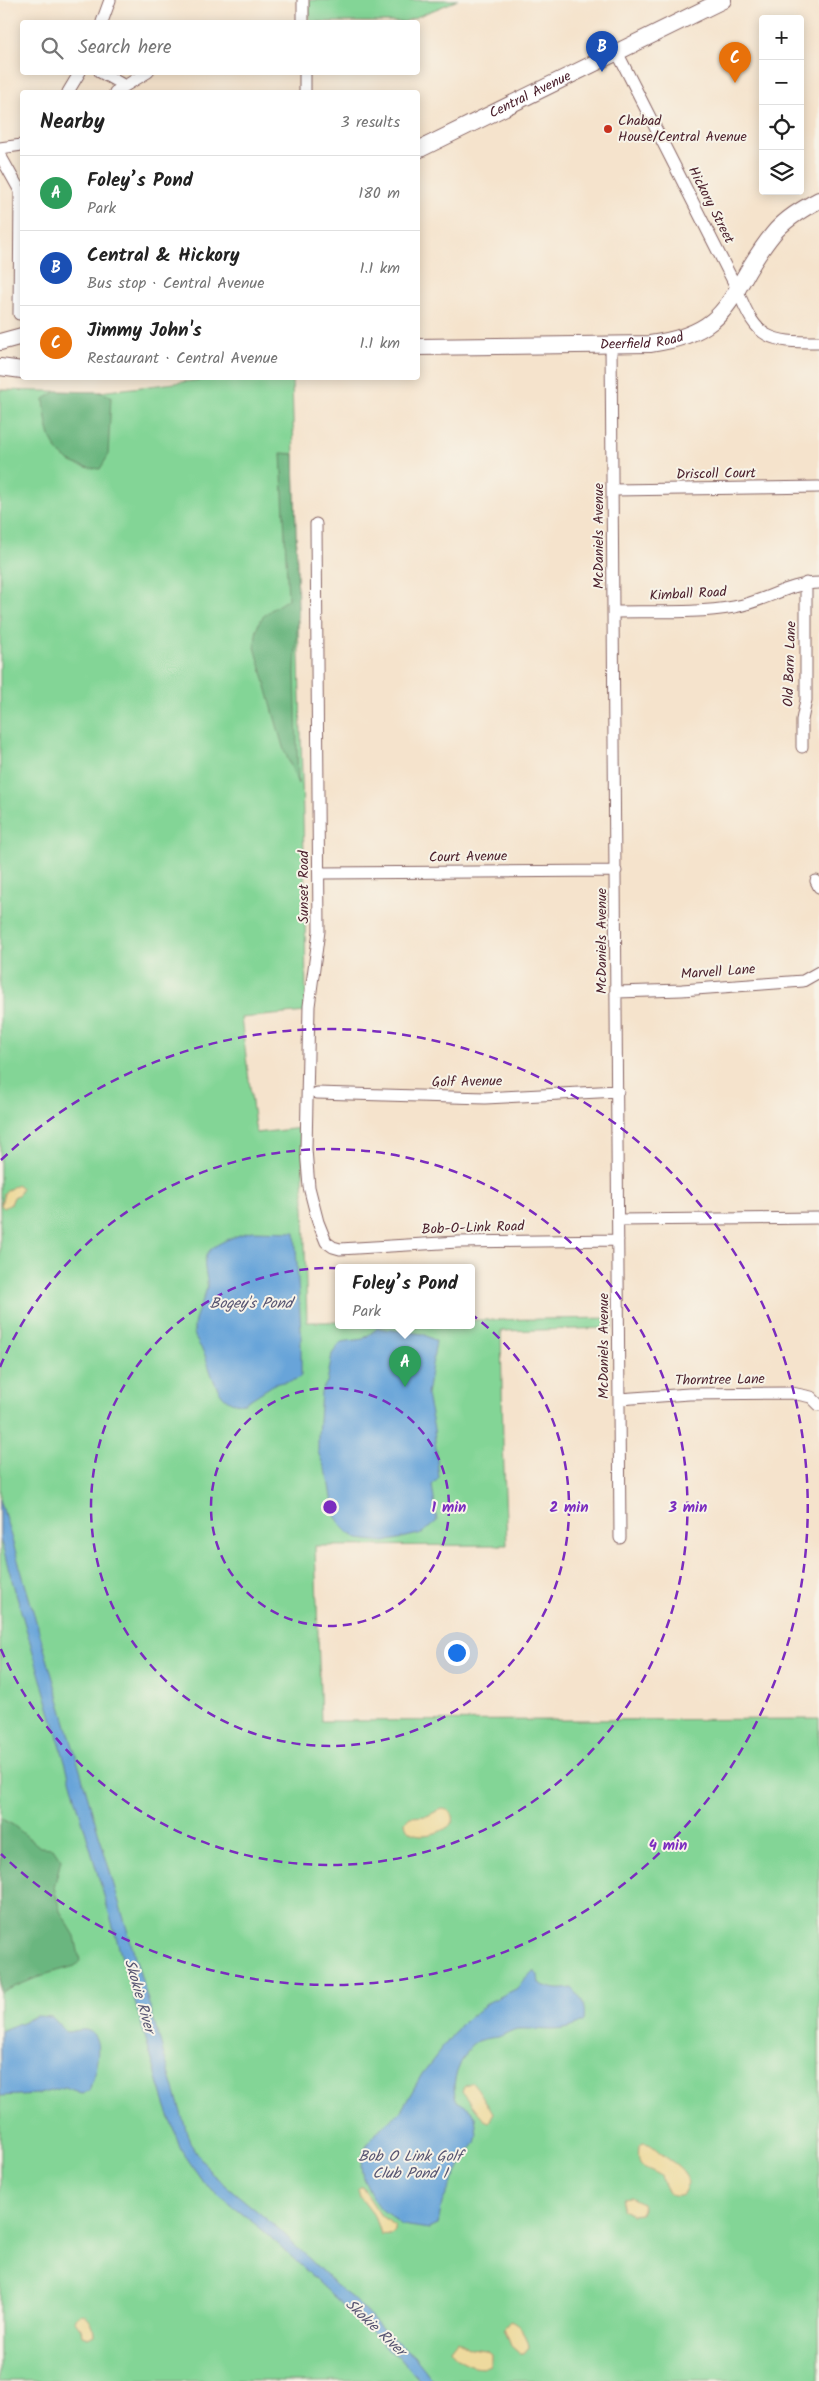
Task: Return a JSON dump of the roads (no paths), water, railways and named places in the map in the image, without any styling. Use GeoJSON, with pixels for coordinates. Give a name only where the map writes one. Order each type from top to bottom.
{"type":"FeatureCollection","features":[{"type":"Feature","properties":{"kind":"street"},"geometry":{"type":"LineString","coordinates":[[103,20],[110,0]]}},
{"type":"Feature","properties":{"kind":"street"},"geometry":{"type":"LineString","coordinates":[[303,0],[303,20]]}},
{"type":"Feature","properties":{"kind":"street","name":"Central Avenue"},"geometry":{"type":"LineString","coordinates":[[420,149],[723,0]]}},
{"type":"Feature","properties":{"kind":"street","name":"Hickory Street"},"geometry":{"type":"LineString","coordinates":[[617,52],[738,291]]}},
{"type":"Feature","properties":{"kind":"street"},"geometry":{"type":"LineString","coordinates":[[69,90],[78,75]]}},
{"type":"Feature","properties":{"kind":"street"},"geometry":{"type":"LineString","coordinates":[[104,75],[120,89],[143,75]]}},
{"type":"Feature","properties":{"kind":"street"},"geometry":{"type":"LineString","coordinates":[[305,75],[305,90]]}},
{"type":"Feature","properties":{"kind":"street"},"geometry":{"type":"LineString","coordinates":[[0,148],[20,145]]}},
{"type":"Feature","properties":{"kind":"street"},"geometry":{"type":"LineString","coordinates":[[0,155],[20,186]]}},
{"type":"Feature","properties":{"kind":"street","name":"Deerfield Road"},"geometry":{"type":"LineString","coordinates":[[420,347],[650,344],[673,341],[689,336],[717,317],[738,291],[773,234],[797,212],[819,200]]}},
{"type":"Feature","properties":{"kind":"street"},"geometry":{"type":"LineString","coordinates":[[19,314],[20,251]]}},
{"type":"Feature","properties":{"kind":"street"},"geometry":{"type":"LineString","coordinates":[[738,291],[750,320],[769,337],[791,342],[819,342]]}},
{"type":"Feature","properties":{"kind":"street"},"geometry":{"type":"LineString","coordinates":[[0,342],[20,337]]}},
{"type":"Feature","properties":{"kind":"street","name":"McDaniels Avenue"},"geometry":{"type":"LineString","coordinates":[[611,344],[615,612],[620,1538]]}},
{"type":"Feature","properties":{"kind":"street"},"geometry":{"type":"LineString","coordinates":[[0,368],[20,370]]}},
{"type":"Feature","properties":{"kind":"street","name":"Driscoll Court"},"geometry":{"type":"LineString","coordinates":[[614,490],[819,487]]}},
{"type":"Feature","properties":{"kind":"street","name":"Sunset Road"},"geometry":{"type":"LineString","coordinates":[[316,524],[320,873],[319,931],[309,1006],[306,1149],[312,1203],[324,1237],[329,1245]]}},
{"type":"Feature","properties":{"kind":"street","name":"Kimball Road"},"geometry":{"type":"LineString","coordinates":[[615,612],[703,611],[736,607],[806,583],[819,583]]}},
{"type":"Feature","properties":{"kind":"street","name":"Old Barn Lane"},"geometry":{"type":"LineString","coordinates":[[802,747],[802,720],[806,691],[806,583]]}},
{"type":"Feature","properties":{"kind":"street","name":"Court Avenue"},"geometry":{"type":"LineString","coordinates":[[320,873],[616,870]]}},
{"type":"Feature","properties":{"kind":"street","name":"Marvell Lane"},"geometry":{"type":"LineString","coordinates":[[617,992],[682,990],[803,980],[819,972]]}},
{"type":"Feature","properties":{"kind":"street","name":"Golf Avenue"},"geometry":{"type":"LineString","coordinates":[[318,1093],[485,1098],[618,1091]]}},
{"type":"Feature","properties":{"kind":"street"},"geometry":{"type":"LineString","coordinates":[[618,1220],[819,1218]]}},
{"type":"Feature","properties":{"kind":"street","name":"Bob-O-Link Road"},"geometry":{"type":"LineString","coordinates":[[329,1245],[340,1249],[458,1242],[618,1240]]}},
{"type":"Feature","properties":{"kind":"street","name":"Thorntree Lane"},"geometry":{"type":"LineString","coordinates":[[619,1399],[689,1394],[792,1393],[810,1398],[819,1405]]}},
{"type":"Feature","properties":{"kind":"water","name":"Bogey's Pond"},"geometry":{"type":"Polygon","coordinates":[[[252,1231],[295,1232],[301,1330],[301,1376],[295,1380],[273,1385],[244,1403],[235,1403],[228,1400],[218,1389],[205,1354],[195,1338],[194,1324],[207,1286],[205,1264],[209,1251],[220,1243],[252,1231]]]}},
{"type":"Feature","properties":{"kind":"water"},"geometry":{"type":"Polygon","coordinates":[[[377,1329],[386,1329],[423,1334],[436,1341],[427,1395],[434,1429],[439,1478],[432,1485],[437,1521],[423,1533],[385,1542],[358,1539],[346,1531],[335,1516],[329,1479],[318,1452],[321,1392],[327,1382],[332,1354],[341,1342],[363,1339],[377,1329]]]}},
{"type":"Feature","properties":{"kind":"water","name":"Skokie River"},"geometry":{"type":"Polygon","coordinates":[[[0,1499],[190,2143],[211,2173],[281,2231],[383,2330],[414,2356],[434,2381],[420,2381],[401,2358],[388,2350],[379,2339],[265,2232],[204,2183],[180,2148],[163,2098],[0,1539],[0,1499]]]}},
{"type":"Feature","properties":{"kind":"water","name":"Bob O Link Golf Club Pond 1"},"geometry":{"type":"Polygon","coordinates":[[[533,1971],[538,1975],[539,1983],[548,1987],[555,1989],[572,1988],[582,2003],[584,2021],[568,2028],[552,2030],[516,2029],[498,2037],[482,2039],[469,2047],[457,2071],[454,2089],[457,2101],[472,2110],[475,2117],[477,2135],[475,2143],[464,2159],[442,2203],[438,2225],[429,2229],[402,2225],[381,2209],[371,2195],[363,2178],[361,2165],[364,2151],[373,2135],[401,2111],[422,2074],[461,2024],[489,2002],[516,1989],[533,1971]]]}},
{"type":"Feature","properties":{"kind":"water"},"geometry":{"type":"Polygon","coordinates":[[[37,2016],[52,2017],[66,2032],[86,2030],[93,2034],[98,2048],[89,2091],[81,2093],[65,2087],[39,2094],[0,2096],[0,2031],[37,2016]]]}},
{"type":"Feature","properties":{"kind":"place","name":"Central & Hickory"},"geometry":{"type":"Point","coordinates":[602,72]}},
{"type":"Feature","properties":{"kind":"place","name":"Jimmy John's"},"geometry":{"type":"Point","coordinates":[735,83]}},
{"type":"Feature","properties":{"kind":"place","name":"Chabad House/Central Avenue"},"geometry":{"type":"Point","coordinates":[608,129]}},
{"type":"Feature","properties":{"kind":"place","name":"Foley’s Pond"},"geometry":{"type":"Point","coordinates":[405,1387]}}]}
